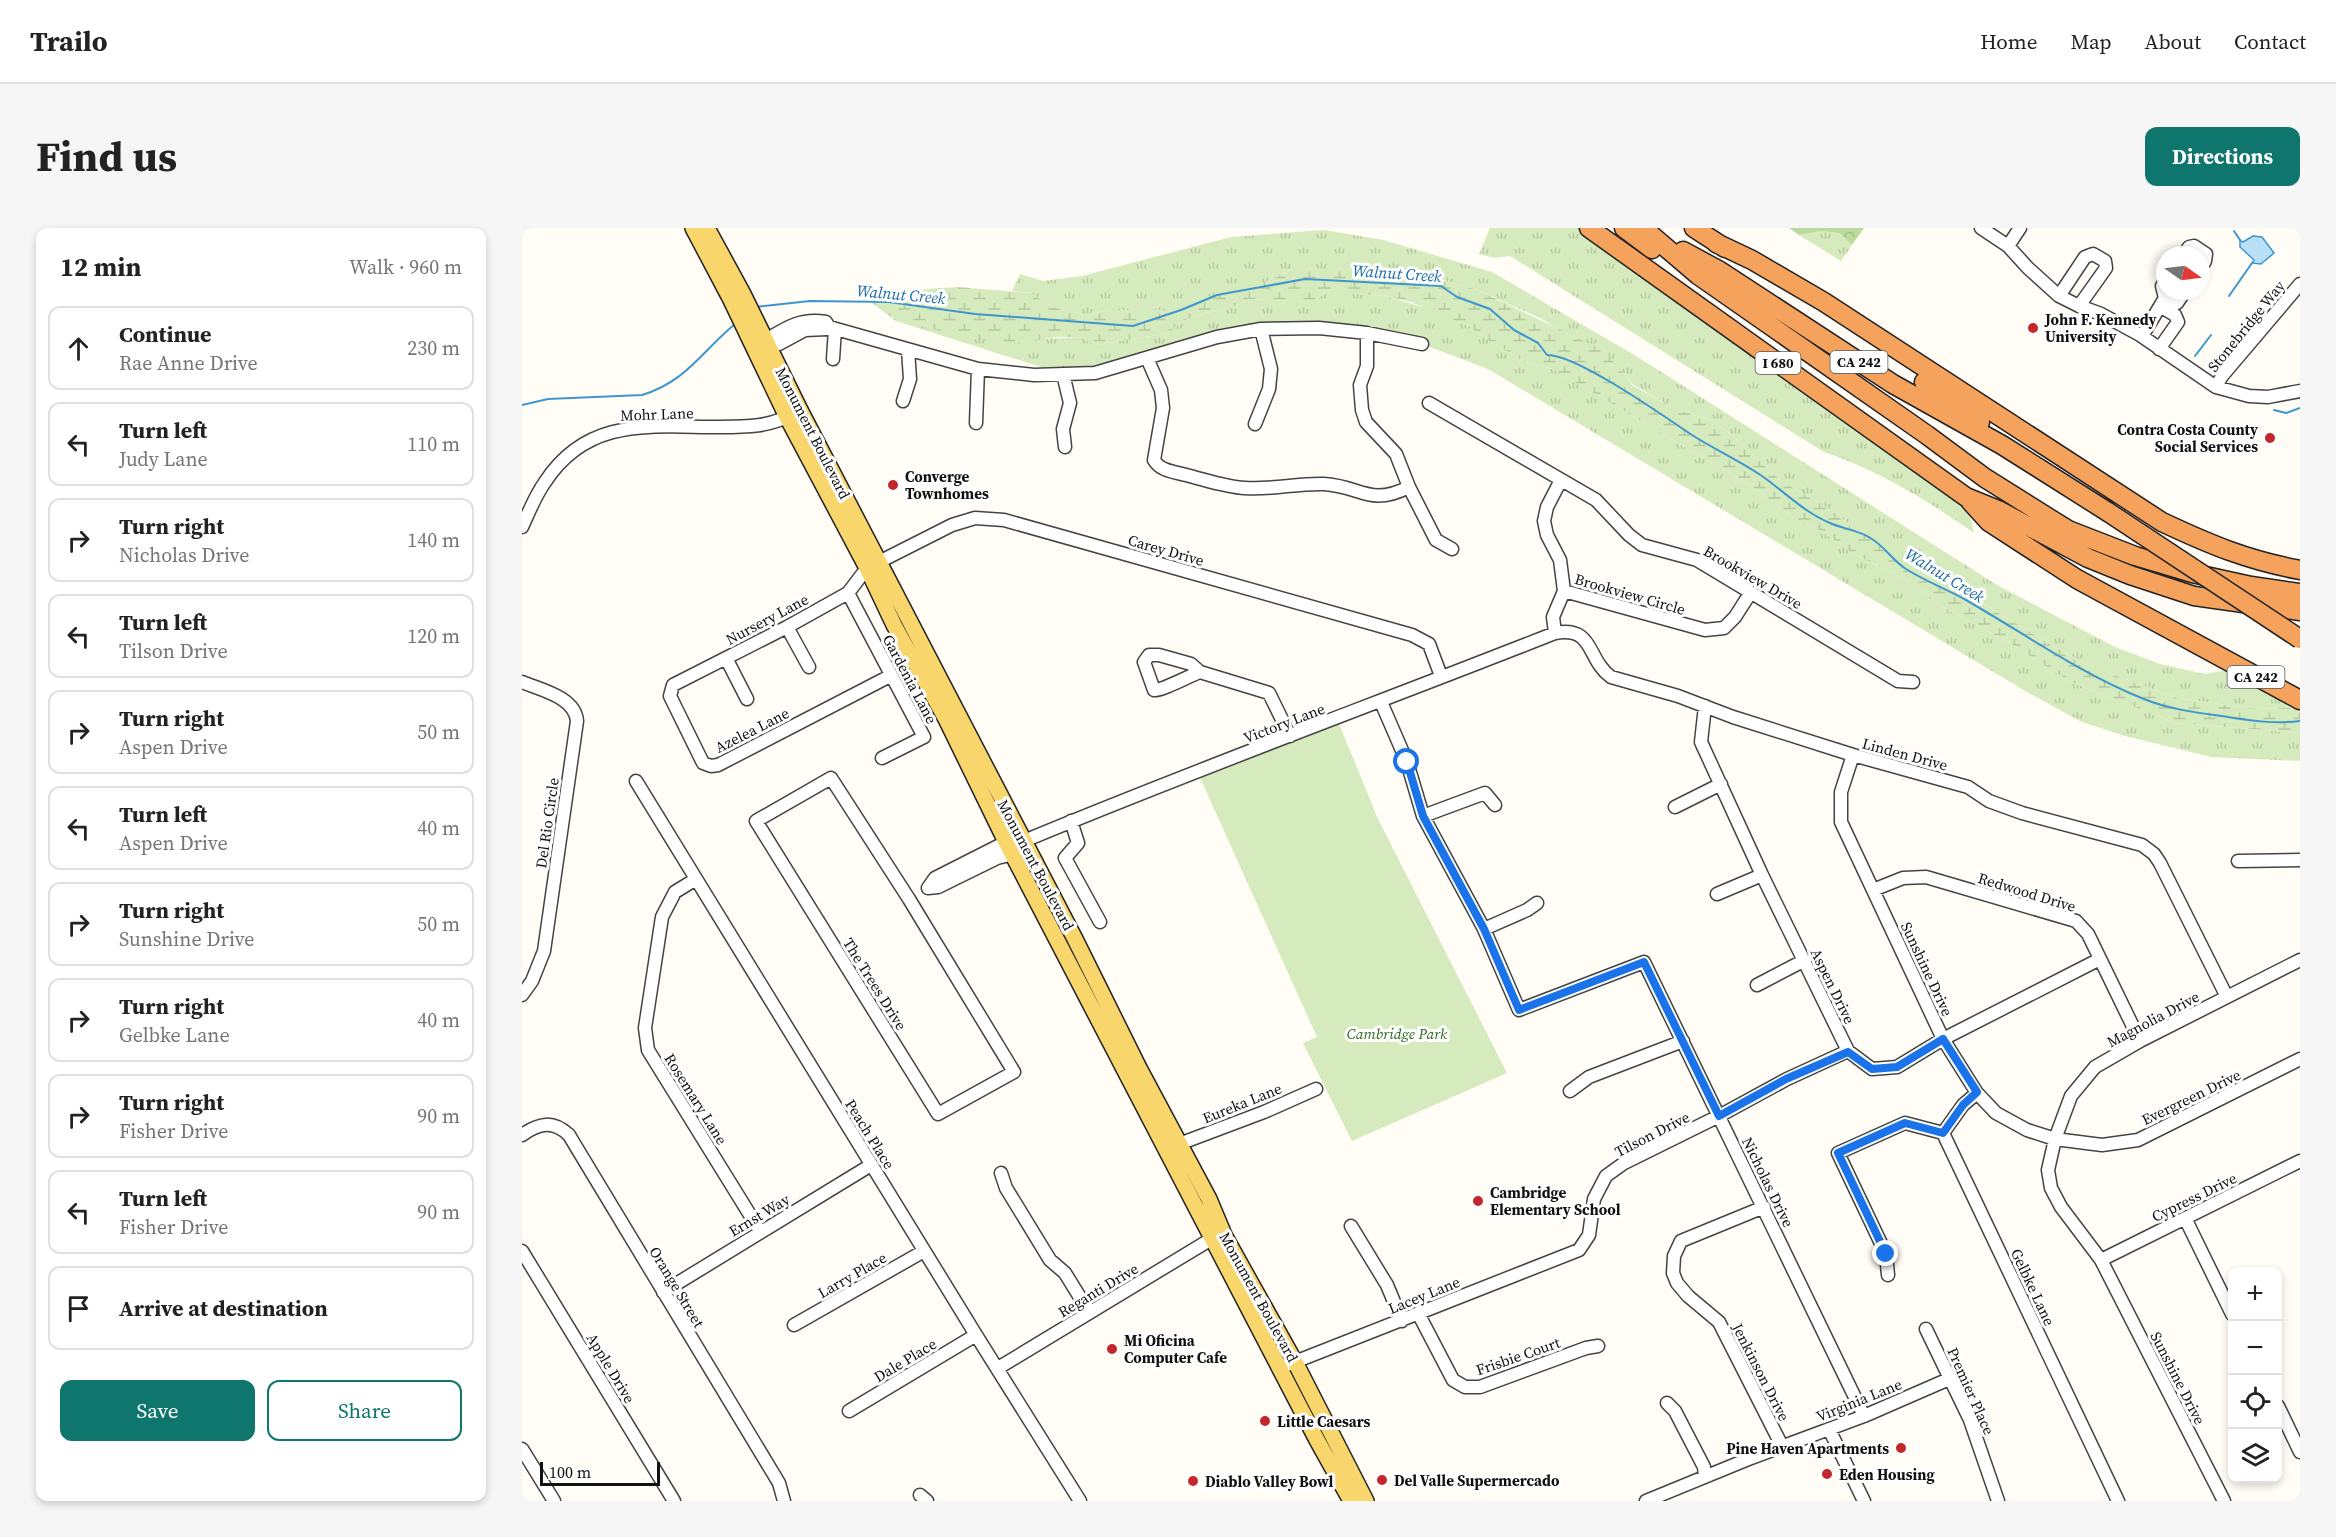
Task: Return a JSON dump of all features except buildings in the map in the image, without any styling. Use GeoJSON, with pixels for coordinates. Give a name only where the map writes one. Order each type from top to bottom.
{"type":"FeatureCollection","features":[{"type":"Feature","properties":{"kind":"highway","name":"I 680"},"geometry":{"type":"LineString","coordinates":[[1590,228],[1966,497],[1998,510],[2088,558],[2130,575],[2194,596],[2300,611]]}},
{"type":"Feature","properties":{"kind":"highway","name":"I 680"},"geometry":{"type":"LineString","coordinates":[[1624,228],[1671,262],[1698,274]]}},
{"type":"Feature","properties":{"kind":"highway"},"geometry":{"type":"LineString","coordinates":[[1694,228],[1856,334],[1976,418],[2002,445]]}},
{"type":"Feature","properties":{"kind":"highway","name":"I 680"},"geometry":{"type":"LineString","coordinates":[[1648,231],[1698,274],[1985,478],[2068,530],[2135,556],[2192,573],[2252,586],[2300,592]]}},
{"type":"Feature","properties":{"kind":"highway","name":"CA 242"},"geometry":{"type":"LineString","coordinates":[[1648,231],[1720,272],[1893,384],[2002,445],[2300,639]]}},
{"type":"Feature","properties":{"kind":"highway"},"geometry":{"type":"LineString","coordinates":[[1716,243],[1752,260],[1824,302],[2162,522],[2214,547],[2250,559],[2300,570]]}},
{"type":"Feature","properties":{"kind":"highway","name":"CA 242"},"geometry":{"type":"LineString","coordinates":[[1966,497],[1989,522],[2067,572],[2300,700]]}},
{"type":"Feature","properties":{"kind":"main road","name":"Monument Boulevard"},"geometry":{"type":"LineString","coordinates":[[693,228],[737,296]]}},
{"type":"Feature","properties":{"kind":"main road","name":"Monument Boulevard"},"geometry":{"type":"LineString","coordinates":[[707,228],[794,414],[873,566],[1023,841],[1209,1199],[1351,1501]]}},
{"type":"Feature","properties":{"kind":"main road","name":"Monument Boulevard"},"geometry":{"type":"LineString","coordinates":[[873,566],[1010,848],[1213,1238],[1366,1501]]}},
{"type":"Feature","properties":{"kind":"street"},"geometry":{"type":"LineString","coordinates":[[2007,246],[2020,228]]}},
{"type":"Feature","properties":{"kind":"street"},"geometry":{"type":"LineString","coordinates":[[1990,230],[2059,296],[2101,314],[2142,336],[2216,387],[2249,396],[2268,397],[2300,391]]}},
{"type":"Feature","properties":{"kind":"street"},"geometry":{"type":"LineString","coordinates":[[2059,296],[2085,257],[2093,254],[2105,261],[2106,268],[2079,306]]}},
{"type":"Feature","properties":{"kind":"street","name":"Stonebridge Way"},"geometry":{"type":"LineString","coordinates":[[2216,387],[2222,376],[2300,284]]}},
{"type":"Feature","properties":{"kind":"street"},"geometry":{"type":"LineString","coordinates":[[2162,302],[2178,303],[2180,300]]}},
{"type":"Feature","properties":{"kind":"street"},"geometry":{"type":"LineString","coordinates":[[2142,336],[2162,302]]}},
{"type":"Feature","properties":{"kind":"street"},"geometry":{"type":"LineString","coordinates":[[2159,349],[2178,322],[2175,315],[2162,302]]}},
{"type":"Feature","properties":{"kind":"street"},"geometry":{"type":"LineString","coordinates":[[759,339],[805,330],[832,328],[978,369],[1034,375],[1095,373],[1217,337],[1261,329],[1319,328],[1367,333],[1422,344]]}},
{"type":"Feature","properties":{"kind":"street"},"geometry":{"type":"LineString","coordinates":[[832,328],[833,359]]}},
{"type":"Feature","properties":{"kind":"street"},"geometry":{"type":"LineString","coordinates":[[1256,424],[1269,388],[1271,369],[1261,329]]}},
{"type":"Feature","properties":{"kind":"street"},"geometry":{"type":"LineString","coordinates":[[1367,333],[1367,366],[1359,385],[1366,422],[1396,454],[1409,487],[1436,540],[1452,549]]}},
{"type":"Feature","properties":{"kind":"street"},"geometry":{"type":"LineString","coordinates":[[903,401],[910,379],[908,350]]}},
{"type":"Feature","properties":{"kind":"street"},"geometry":{"type":"LineString","coordinates":[[1147,358],[1161,390],[1161,421],[1154,460],[1162,468],[1227,486],[1247,489],[1326,484],[1372,496],[1395,494],[1409,487]]}},
{"type":"Feature","properties":{"kind":"street"},"geometry":{"type":"LineString","coordinates":[[976,423],[978,369]]}},
{"type":"Feature","properties":{"kind":"street"},"geometry":{"type":"LineString","coordinates":[[1063,374],[1070,403],[1064,429],[1065,447]]}},
{"type":"Feature","properties":{"kind":"street","name":"Brookview Drive"},"geometry":{"type":"LineString","coordinates":[[1429,403],[1596,500],[1629,535],[1642,545],[1697,560],[1898,681],[1913,682]]}},
{"type":"Feature","properties":{"kind":"street","name":"Mohr Lane"},"geometry":{"type":"LineString","coordinates":[[522,527],[539,491],[554,470],[579,447],[600,435],[623,428],[643,426],[755,427],[794,414]]}},
{"type":"Feature","properties":{"kind":"street","name":"Brookview Circle"},"geometry":{"type":"LineString","coordinates":[[1561,480],[1547,507],[1544,520],[1547,535],[1560,560],[1564,591],[1705,630],[1724,628],[1735,617],[1751,592]]}},
{"type":"Feature","properties":{"kind":"street","name":"Carey Drive"},"geometry":{"type":"LineString","coordinates":[[873,566],[952,525],[975,518],[1004,520],[1412,635],[1429,644],[1441,676]]}},
{"type":"Feature","properties":{"kind":"street","name":"Nursery Lane"},"geometry":{"type":"LineString","coordinates":[[673,685],[848,593],[873,566]]}},
{"type":"Feature","properties":{"kind":"street"},"geometry":{"type":"LineString","coordinates":[[1555,633],[1553,617],[1564,591]]}},
{"type":"Feature","properties":{"kind":"street","name":"Gardenia Lane"},"geometry":{"type":"LineString","coordinates":[[848,593],[924,737],[882,758]]}},
{"type":"Feature","properties":{"kind":"street"},"geometry":{"type":"LineString","coordinates":[[787,627],[809,667]]}},
{"type":"Feature","properties":{"kind":"street","name":"Linden Drive"},"geometry":{"type":"LineString","coordinates":[[1555,633],[1568,631],[1578,633],[1585,638],[1602,671],[1611,676],[1853,755],[1968,787],[1989,801],[2022,813],[2142,846],[2154,854],[2160,863],[2227,997]]}},
{"type":"Feature","properties":{"kind":"street","name":"Victory Lane"},"geometry":{"type":"LineString","coordinates":[[1023,841],[1555,633]]}},
{"type":"Feature","properties":{"kind":"street"},"geometry":{"type":"LineString","coordinates":[[726,658],[747,699]]}},
{"type":"Feature","properties":{"kind":"street"},"geometry":{"type":"LineString","coordinates":[[1200,672],[1269,693],[1290,736]]}},
{"type":"Feature","properties":{"kind":"street","name":"Azelea Lane"},"geometry":{"type":"LineString","coordinates":[[673,685],[670,696],[704,763],[718,765],[890,676]]}},
{"type":"Feature","properties":{"kind":"street","name":"Del Rio Circle"},"geometry":{"type":"LineString","coordinates":[[522,682],[567,702],[576,714],[577,721],[544,951],[532,981],[522,995]]}},
{"type":"Feature","properties":{"kind":"street"},"geometry":{"type":"LineString","coordinates":[[1381,702],[1407,762],[1423,816],[1484,929],[1527,910],[1537,903]]}},
{"type":"Feature","properties":{"kind":"street","name":"Aspen Drive"},"geometry":{"type":"LineString","coordinates":[[1705,706],[1701,742],[1848,1052]]}},
{"type":"Feature","properties":{"kind":"street","name":"Sunshine Drive"},"geometry":{"type":"LineString","coordinates":[[1853,755],[1842,792],[1841,822],[1943,1039],[1977,1092],[1996,1113],[2027,1130],[2055,1139],[2048,1170],[2051,1188],[2061,1207],[2101,1260],[2224,1501]]}},
{"type":"Feature","properties":{"kind":"street","name":"The Trees Drive"},"geometry":{"type":"LineString","coordinates":[[831,778],[909,899],[1014,1072],[938,1114],[756,821],[831,778]]}},
{"type":"Feature","properties":{"kind":"street","name":"Peach Place"},"geometry":{"type":"LineString","coordinates":[[636,781],[1080,1501]]}},
{"type":"Feature","properties":{"kind":"street"},"geometry":{"type":"LineString","coordinates":[[1675,807],[1720,784]]}},
{"type":"Feature","properties":{"kind":"street"},"geometry":{"type":"LineString","coordinates":[[1423,816],[1485,793],[1494,805]]}},
{"type":"Feature","properties":{"kind":"street"},"geometry":{"type":"LineString","coordinates":[[1071,821],[1078,843],[1065,858],[1100,922]]}},
{"type":"Feature","properties":{"kind":"street"},"geometry":{"type":"LineString","coordinates":[[909,899],[928,888],[938,887],[997,858],[1023,841]]}},
{"type":"Feature","properties":{"kind":"street"},"geometry":{"type":"LineString","coordinates":[[2238,861],[2300,860],[2295,847]]}},
{"type":"Feature","properties":{"kind":"street"},"geometry":{"type":"LineString","coordinates":[[1717,894],[1762,874]]}},
{"type":"Feature","properties":{"kind":"street","name":"Redwood Drive"},"geometry":{"type":"LineString","coordinates":[[1873,890],[1903,878],[1926,877],[2076,921],[2088,934],[2140,1041]]}},
{"type":"Feature","properties":{"kind":"street","name":"Rosemary Lane"},"geometry":{"type":"LineString","coordinates":[[696,879],[675,892],[662,917],[645,1028],[646,1041],[648,1050],[760,1231]]}},
{"type":"Feature","properties":{"kind":"street","name":"Nicholas Drive"},"geometry":{"type":"LineString","coordinates":[[1484,929],[1519,1010],[1644,962],[1864,1416]]}},
{"type":"Feature","properties":{"kind":"street"},"geometry":{"type":"LineString","coordinates":[[1757,985],[1805,960]]}},
{"type":"Feature","properties":{"kind":"street"},"geometry":{"type":"LineString","coordinates":[[1848,1052],[1872,1069],[1897,1067],[1943,1039],[2100,960]]}},
{"type":"Feature","properties":{"kind":"street","name":"Magnolia Drive"},"geometry":{"type":"LineString","coordinates":[[2055,1139],[2070,1096],[2095,1067],[2140,1041],[2300,960]]}},
{"type":"Feature","properties":{"kind":"street"},"geometry":{"type":"LineString","coordinates":[[1570,1091],[1589,1077],[1683,1041]]}},
{"type":"Feature","properties":{"kind":"street","name":"Tilson Drive"},"geometry":{"type":"LineString","coordinates":[[1579,1250],[1589,1235],[1594,1199],[1606,1176],[1624,1162],[1719,1116],[1786,1079],[1848,1052]]}},
{"type":"Feature","properties":{"kind":"street","name":"Evergreen Drive"},"geometry":{"type":"LineString","coordinates":[[2055,1139],[2102,1145],[2138,1140],[2300,1059]]}},
{"type":"Feature","properties":{"kind":"street","name":"Eureka Lane"},"geometry":{"type":"LineString","coordinates":[[1179,1144],[1316,1089]]}},
{"type":"Feature","properties":{"kind":"street"},"geometry":{"type":"LineString","coordinates":[[1888,1275],[1886,1254],[1838,1153],[1905,1123],[1943,1133],[1963,1105],[1977,1092]]}},
{"type":"Feature","properties":{"kind":"street","name":"Orange Street"},"geometry":{"type":"LineString","coordinates":[[522,1135],[545,1124],[554,1124],[569,1135],[779,1484],[784,1501]]}},
{"type":"Feature","properties":{"kind":"street","name":"Gelbke Lane"},"geometry":{"type":"LineString","coordinates":[[1943,1133],[2118,1501]]}},
{"type":"Feature","properties":{"kind":"street","name":"Cypress Drive"},"geometry":{"type":"LineString","coordinates":[[2101,1260],[2300,1161]]}},
{"type":"Feature","properties":{"kind":"street","name":"Ernst Way"},"geometry":{"type":"LineString","coordinates":[[663,1292],[871,1165]]}},
{"type":"Feature","properties":{"kind":"street"},"geometry":{"type":"LineString","coordinates":[[1001,1173],[1006,1188],[1050,1260],[1065,1273],[1089,1312]]}},
{"type":"Feature","properties":{"kind":"street","name":"Jenkinson Drive"},"geometry":{"type":"LineString","coordinates":[[1764,1207],[1681,1241],[1674,1256],[1673,1273],[1677,1283],[1688,1296],[1719,1322],[1782,1446]]}},
{"type":"Feature","properties":{"kind":"street"},"geometry":{"type":"LineString","coordinates":[[2185,1218],[2228,1306]]}},
{"type":"Feature","properties":{"kind":"street"},"geometry":{"type":"LineString","coordinates":[[1351,1226],[1387,1285],[1401,1321]]}},
{"type":"Feature","properties":{"kind":"street","name":"Reganti Drive"},"geometry":{"type":"LineString","coordinates":[[998,1368],[1213,1238]]}},
{"type":"Feature","properties":{"kind":"street","name":"Lacey Lane"},"geometry":{"type":"LineString","coordinates":[[1288,1365],[1579,1250]]}},
{"type":"Feature","properties":{"kind":"street","name":"Apple Drive"},"geometry":{"type":"LineString","coordinates":[[522,1251],[674,1501]]}},
{"type":"Feature","properties":{"kind":"street","name":"Larry Place"},"geometry":{"type":"LineString","coordinates":[[794,1325],[924,1251]]}},
{"type":"Feature","properties":{"kind":"street","name":"Frisbie Court"},"geometry":{"type":"LineString","coordinates":[[1418,1313],[1453,1380],[1465,1387],[1480,1387],[1586,1348],[1598,1346]]}},
{"type":"Feature","properties":{"kind":"street","name":"Premier Place"},"geometry":{"type":"LineString","coordinates":[[1926,1329],[1970,1420],[1998,1501]]}},
{"type":"Feature","properties":{"kind":"street","name":"Dale Place"},"geometry":{"type":"LineString","coordinates":[[849,1411],[976,1335]]}},
{"type":"Feature","properties":{"kind":"street","name":"Virginia Lane"},"geometry":{"type":"LineString","coordinates":[[1646,1501],[1782,1446],[1864,1416],[1949,1379]]}},
{"type":"Feature","properties":{"kind":"street"},"geometry":{"type":"LineString","coordinates":[[1667,1403],[1675,1411],[1704,1467],[1705,1477]]}},
{"type":"Feature","properties":{"kind":"street"},"geometry":{"type":"LineString","coordinates":[[2282,1416],[2300,1452]]}},
{"type":"Feature","properties":{"kind":"street"},"geometry":{"type":"LineString","coordinates":[[1829,1429],[1864,1501]]}},
{"type":"Feature","properties":{"kind":"street"},"geometry":{"type":"LineString","coordinates":[[522,1449],[554,1501]]}},
{"type":"Feature","properties":{"kind":"green space"},"geometry":{"type":"Polygon","coordinates":[[[1490,228],[1589,228],[1966,497],[1974,533],[1902,487],[1863,467],[1824,452],[1510,256],[1495,258],[1479,254],[1490,228]]]}},
{"type":"Feature","properties":{"kind":"green space"},"geometry":{"type":"Polygon","coordinates":[[[1789,228],[1864,228],[1852,245],[1839,233],[1821,231],[1799,235],[1789,228]]]}},
{"type":"Feature","properties":{"kind":"green space"},"geometry":{"type":"Polygon","coordinates":[[[1324,230],[1383,240],[1492,272],[1636,356],[1997,585],[2115,647],[2160,664],[2205,674],[2239,668],[2300,707],[2256,709],[2177,698],[2093,667],[1967,594],[1934,586],[1904,568],[1873,539],[1853,529],[1839,515],[1780,480],[1726,430],[1710,420],[1675,409],[1632,384],[1623,371],[1542,319],[1478,290],[1433,277],[1397,272],[1292,269],[1255,288],[1217,295],[1181,310],[1109,310],[1086,315],[1052,307],[1031,293],[1012,291],[1020,274],[1043,281],[1082,276],[1231,237],[1324,230]]]}},
{"type":"Feature","properties":{"kind":"green space"},"geometry":{"type":"Polygon","coordinates":[[[1821,231],[1839,233],[1852,245],[1841,261],[1799,235],[1821,231]]]}},
{"type":"Feature","properties":{"kind":"green space"},"geometry":{"type":"Polygon","coordinates":[[[1292,269],[1397,272],[1433,277],[1478,290],[1600,349],[1623,371],[1632,385],[1675,409],[1710,420],[1726,430],[1780,480],[1839,515],[1853,529],[1873,539],[1904,568],[1934,586],[1967,594],[2093,667],[2177,698],[2256,709],[2300,707],[2300,733],[2175,723],[2071,682],[2011,644],[1941,606],[1913,583],[1854,554],[1823,532],[1794,518],[1754,488],[1553,369],[1526,362],[1470,327],[1411,302],[1386,296],[1357,294],[1341,287],[1327,291],[1313,302],[1249,299],[1229,309],[1206,313],[1182,321],[1169,333],[1096,345],[1080,337],[1057,337],[1004,345],[896,321],[871,302],[889,292],[957,287],[1031,293],[1052,307],[1086,315],[1109,310],[1181,310],[1217,295],[1255,288],[1292,269]]]}},
{"type":"Feature","properties":{"kind":"green space"},"geometry":{"type":"Polygon","coordinates":[[[1341,287],[1357,294],[1386,296],[1432,310],[1470,327],[1526,362],[1553,369],[1754,488],[1794,518],[1823,532],[1854,554],[1913,583],[1941,606],[2011,644],[2071,682],[2175,723],[2300,733],[2300,761],[2211,757],[2125,736],[2082,722],[2027,692],[1488,369],[1422,344],[1367,333],[1261,329],[1063,374],[896,321],[941,329],[1045,339],[1080,337],[1096,345],[1169,333],[1182,321],[1206,313],[1229,309],[1249,299],[1313,302],[1327,291],[1341,287]]]}},
{"type":"Feature","properties":{"kind":"green space","name":"Cambridge Park"},"geometry":{"type":"Polygon","coordinates":[[[1337,719],[1378,819],[1507,1073],[1352,1141],[1303,1043],[1317,1037],[1197,771],[1337,719]]]}},
{"type":"Feature","properties":{"kind":"water"},"geometry":{"type":"Polygon","coordinates":[[[2253,236],[2262,237],[2274,253],[2261,264],[2252,263],[2254,260],[2240,247],[2240,240],[2243,242],[2253,236]]]}},
{"type":"Feature","properties":{"kind":"waterway"},"geometry":{"type":"LineString","coordinates":[[2234,231],[2240,240]]}},
{"type":"Feature","properties":{"kind":"waterway"},"geometry":{"type":"LineString","coordinates":[[2229,296],[2252,263]]}},
{"type":"Feature","properties":{"kind":"waterway","name":"Walnut Creek"},"geometry":{"type":"LineString","coordinates":[[756,307],[810,301],[889,302],[975,314],[1133,326],[1217,295],[1305,279],[1441,286],[1457,297],[1490,309],[1514,330],[1538,343],[1547,355],[1560,357],[1599,375],[1692,435],[1759,474],[1811,513],[1830,523],[1867,536],[1877,542],[1906,569],[1966,600],[2098,678],[2154,703],[2175,708],[2255,721],[2300,721]]}},
{"type":"Feature","properties":{"kind":"waterway","name":"Walnut Creek"},"geometry":{"type":"LineString","coordinates":[[522,405],[548,399],[642,395],[682,374],[735,324]]}},
{"type":"Feature","properties":{"kind":"waterway"},"geometry":{"type":"LineString","coordinates":[[2195,356],[2211,335]]}},
{"type":"Feature","properties":{"kind":"waterway"},"geometry":{"type":"LineString","coordinates":[[2274,410],[2286,413],[2300,408]]}},
{"type":"Feature","properties":{"kind":"place","name":"John F. Kennedy University"},"geometry":{"type":"Point","coordinates":[2033,328]}},
{"type":"Feature","properties":{"kind":"place","name":"Contra Costa County Social Services"},"geometry":{"type":"Point","coordinates":[2270,438]}},
{"type":"Feature","properties":{"kind":"place","name":"Converge Townhomes"},"geometry":{"type":"Point","coordinates":[893,485]}},
{"type":"Feature","properties":{"kind":"place","name":"Cambridge Elementary School"},"geometry":{"type":"Point","coordinates":[1478,1201]}},
{"type":"Feature","properties":{"kind":"place","name":"Mi Oficina Computer Cafe"},"geometry":{"type":"Point","coordinates":[1112,1349]}},
{"type":"Feature","properties":{"kind":"place","name":"Little Caesars"},"geometry":{"type":"Point","coordinates":[1265,1421]}},
{"type":"Feature","properties":{"kind":"place","name":"Pine Haven Apartments"},"geometry":{"type":"Point","coordinates":[1901,1448]}},
{"type":"Feature","properties":{"kind":"place","name":"Eden Housing"},"geometry":{"type":"Point","coordinates":[1827,1474]}},
{"type":"Feature","properties":{"kind":"place","name":"Del Valle Supermercado"},"geometry":{"type":"Point","coordinates":[1382,1480]}},
{"type":"Feature","properties":{"kind":"place","name":"Diablo Valley Bowl"},"geometry":{"type":"Point","coordinates":[1193,1481]}},
{"type":"Feature","properties":{"kind":"route"},"geometry":{"type":"LineString","coordinates":[[1407,762],[1423,816],[1484,929],[1519,1010],[1644,962],[1719,1116],[1786,1079],[1848,1052],[1872,1069],[1897,1067],[1943,1039],[1977,1092],[1963,1105],[1943,1133],[1905,1123],[1838,1153],[1886,1254]]}}]}
